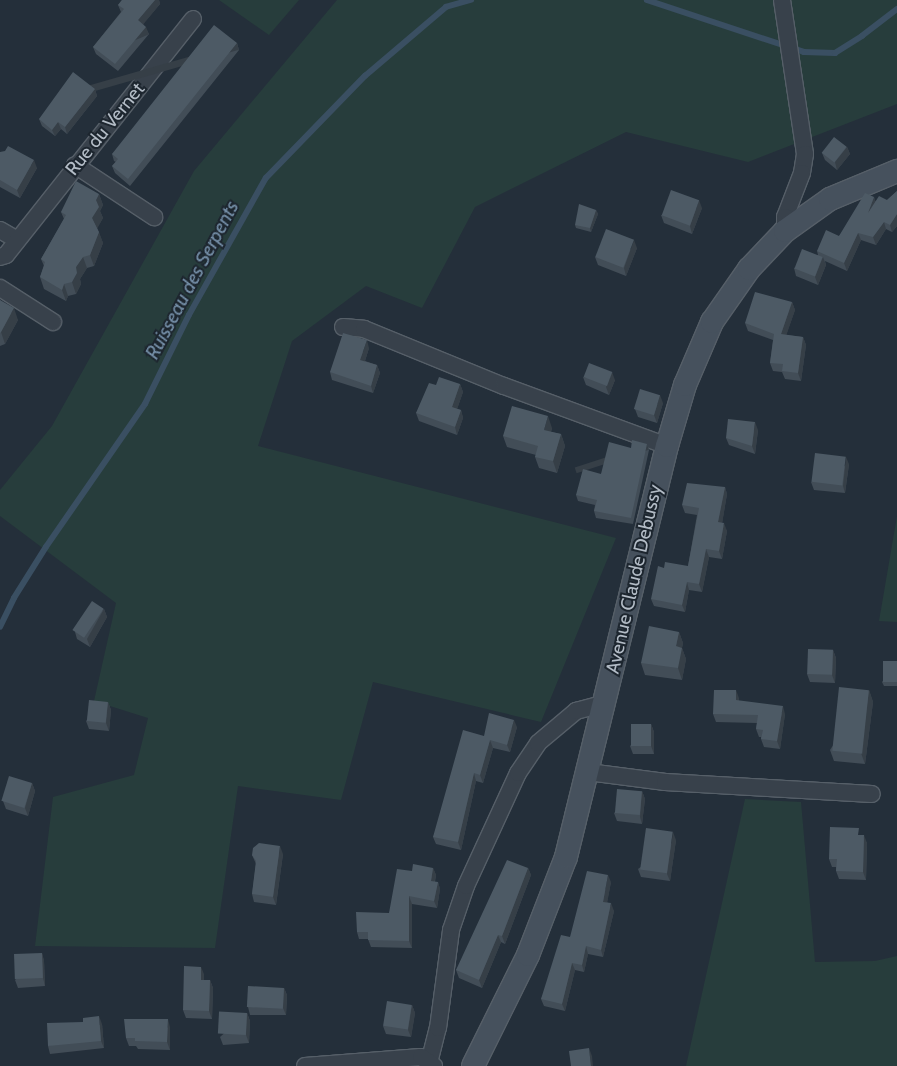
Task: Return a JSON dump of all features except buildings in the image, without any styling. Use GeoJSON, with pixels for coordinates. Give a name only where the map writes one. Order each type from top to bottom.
{"type":"FeatureCollection","features":[{"type":"Feature","properties":{"kind":"main road","name":"Avenue Claude Debussy"},"geometry":{"type":"LineString","coordinates":[[473,1066],[528,955],[566,857],[667,446],[685,385],[712,322],[749,269],[785,231],[830,198],[897,171]]}},
{"type":"Feature","properties":{"kind":"street"},"geometry":{"type":"LineString","coordinates":[[782,0],[805,154],[802,173],[785,217],[785,231]]}},
{"type":"Feature","properties":{"kind":"street","name":"Rue du Vernet"},"geometry":{"type":"LineString","coordinates":[[0,257],[6,255],[75,165],[193,19]]}},
{"type":"Feature","properties":{"kind":"street"},"geometry":{"type":"LineString","coordinates":[[75,165],[154,217]]}},
{"type":"Feature","properties":{"kind":"street"},"geometry":{"type":"LineString","coordinates":[[0,230],[17,240]]}},
{"type":"Feature","properties":{"kind":"street"},"geometry":{"type":"LineString","coordinates":[[0,288],[53,322]]}},
{"type":"Feature","properties":{"kind":"street"},"geometry":{"type":"LineString","coordinates":[[343,327],[364,329],[504,386],[667,446]]}},
{"type":"Feature","properties":{"kind":"street"},"geometry":{"type":"LineString","coordinates":[[305,1066],[421,1057],[432,1064],[451,930],[468,881],[518,773],[538,743],[576,711],[604,703]]}},
{"type":"Feature","properties":{"kind":"street"},"geometry":{"type":"LineString","coordinates":[[588,772],[665,782],[872,794]]}},
{"type":"Feature","properties":{"kind":"green space"},"geometry":{"type":"Polygon","coordinates":[[[219,0],[299,0],[269,35],[219,0]]]}},
{"type":"Feature","properties":{"kind":"green space"},"geometry":{"type":"Polygon","coordinates":[[[337,0],[897,0],[897,104],[748,162],[626,132],[475,207],[422,308],[366,286],[292,341],[258,446],[616,538],[541,722],[373,682],[341,800],[238,786],[215,948],[35,946],[53,797],[134,775],[148,718],[94,701],[116,603],[0,516],[0,490],[52,426],[194,171],[337,0]]]}},
{"type":"Feature","properties":{"kind":"green space"},"geometry":{"type":"Polygon","coordinates":[[[897,516],[897,622],[879,621],[897,516]]]}},
{"type":"Feature","properties":{"kind":"green space"},"geometry":{"type":"Polygon","coordinates":[[[745,799],[801,802],[815,962],[875,961],[897,956],[897,1066],[686,1066],[745,799]]]}},
{"type":"Feature","properties":{"kind":"waterway","name":"Ruisseau des Serpents"},"geometry":{"type":"LineString","coordinates":[[0,627],[14,598],[46,547],[145,404],[189,315],[266,178],[365,76],[446,7],[471,0]]}},
{"type":"Feature","properties":{"kind":"waterway","name":"Ruisseau des Serpents"},"geometry":{"type":"LineString","coordinates":[[647,0],[804,52],[835,53],[862,36],[897,9]]}}]}
